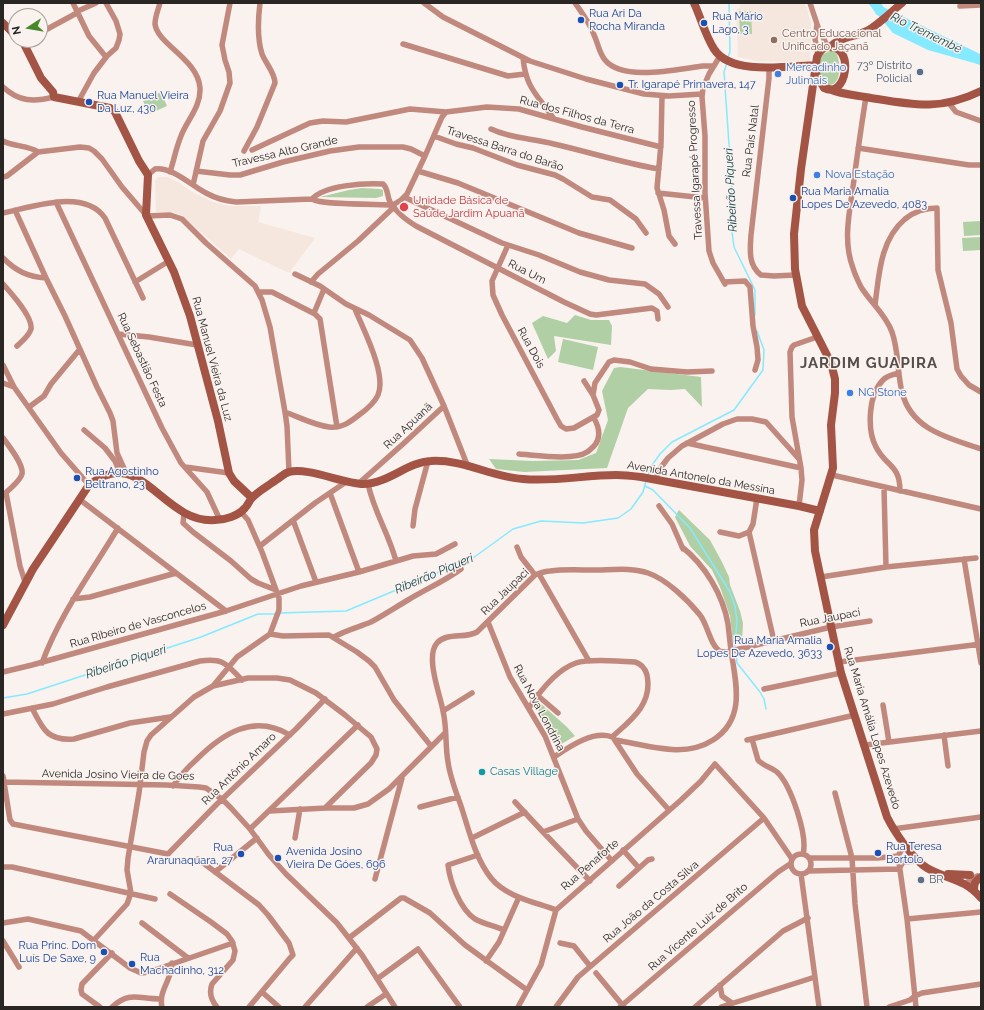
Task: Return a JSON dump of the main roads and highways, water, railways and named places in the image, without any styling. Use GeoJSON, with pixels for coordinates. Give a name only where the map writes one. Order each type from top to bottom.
{"type":"FeatureCollection","features":[{"type":"Feature","properties":{"kind":"water"},"geometry":{"type":"Polygon","coordinates":[[[868,3],[880,3],[899,23],[911,31],[940,45],[981,59],[981,65],[928,50],[893,33],[868,3]]]}},
{"type":"Feature","properties":{"kind":"waterway","name":"Ribeirão Piqueri"},"geometry":{"type":"LineString","coordinates":[[728,57],[730,52],[729,3]]}},
{"type":"Feature","properties":{"kind":"waterway","name":"Rio Tremembé"},"geometry":{"type":"LineString","coordinates":[[875,3],[880,11],[981,60]]}},
{"type":"Feature","properties":{"kind":"waterway","name":"Ribeirão Piqueri"},"geometry":{"type":"LineString","coordinates":[[727,63],[724,72],[732,188],[729,209],[734,247],[755,290],[755,315]]}},
{"type":"Feature","properties":{"kind":"waterway","name":"Ribeirão Piqueri"},"geometry":{"type":"LineString","coordinates":[[648,476],[650,468],[660,454],[672,442],[734,410],[763,370],[764,350],[757,331]]}},
{"type":"Feature","properties":{"kind":"waterway","name":"Ribeirão Piqueri"},"geometry":{"type":"LineString","coordinates":[[279,613],[346,611],[473,558],[513,529],[541,521],[583,523],[618,518],[631,509],[643,492],[646,481]]}},
{"type":"Feature","properties":{"kind":"waterway"},"geometry":{"type":"LineString","coordinates":[[645,486],[653,490],[690,528],[730,592],[735,606],[737,621],[735,649]]}},
{"type":"Feature","properties":{"kind":"waterway","name":"Ribeirão Piqueri"},"geometry":{"type":"LineString","coordinates":[[3,698],[27,694],[201,637],[258,614],[275,614]]}},
{"type":"Feature","properties":{"kind":"waterway"},"geometry":{"type":"LineString","coordinates":[[736,652],[737,663],[760,692],[764,699],[766,709]]}},
{"type":"Feature","properties":{"kind":"place","name":"Rua Ari Da Rocha Miranda"},"geometry":{"type":"Point","coordinates":[581,20]}},
{"type":"Feature","properties":{"kind":"place","name":"Rua Mário Lago, 3"},"geometry":{"type":"Point","coordinates":[704,23]}},
{"type":"Feature","properties":{"kind":"place","name":"Centro Educacional Unificado Jaçanã"},"geometry":{"type":"Point","coordinates":[774,40]}},
{"type":"Feature","properties":{"kind":"place","name":"73º Distrito Policial"},"geometry":{"type":"Point","coordinates":[920,72]}},
{"type":"Feature","properties":{"kind":"place","name":"Mercadinho Julimais"},"geometry":{"type":"Point","coordinates":[778,74]}},
{"type":"Feature","properties":{"kind":"place","name":"Tr. Igarapé Primavera, 147"},"geometry":{"type":"Point","coordinates":[620,85]}},
{"type":"Feature","properties":{"kind":"place","name":"Rua Manuel Vieira Da Luz, 430"},"geometry":{"type":"Point","coordinates":[89,102]}},
{"type":"Feature","properties":{"kind":"place","name":"Nova Estação"},"geometry":{"type":"Point","coordinates":[817,175]}},
{"type":"Feature","properties":{"kind":"place","name":"Rua Maria Amalia Lopes De Azevedo, 4083"},"geometry":{"type":"Point","coordinates":[793,198]}},
{"type":"Feature","properties":{"kind":"place","name":"Unidade Básica de Saúde Jardim Apuanã"},"geometry":{"type":"Point","coordinates":[404,207]}},
{"type":"Feature","properties":{"kind":"place","name":"NG Stone"},"geometry":{"type":"Point","coordinates":[850,393]}},
{"type":"Feature","properties":{"kind":"place","name":"Rua Agostinho Beltrano, 23"},"geometry":{"type":"Point","coordinates":[77,478]}},
{"type":"Feature","properties":{"kind":"place","name":"Rua Maria Amalia Lopes De Azevedo, 3633"},"geometry":{"type":"Point","coordinates":[830,647]}},
{"type":"Feature","properties":{"kind":"place","name":"Casas Village"},"geometry":{"type":"Point","coordinates":[482,772]}},
{"type":"Feature","properties":{"kind":"place","name":"Rua Teresa Bortolo"},"geometry":{"type":"Point","coordinates":[878,853]}},
{"type":"Feature","properties":{"kind":"place","name":"Rua Ararunaquara, 27"},"geometry":{"type":"Point","coordinates":[241,854]}},
{"type":"Feature","properties":{"kind":"place","name":"Avenida Josino Vieira De Góes, 696"},"geometry":{"type":"Point","coordinates":[278,858]}},
{"type":"Feature","properties":{"kind":"place","name":"BR"},"geometry":{"type":"Point","coordinates":[921,880]}},
{"type":"Feature","properties":{"kind":"place","name":"Rua Princ. Dom Luís De Saxe, 9"},"geometry":{"type":"Point","coordinates":[104,952]}},
{"type":"Feature","properties":{"kind":"place","name":"Rua Machadinho, 312"},"geometry":{"type":"Point","coordinates":[132,964]}},
{"type":"Feature","properties":{"kind":"district","name":"JARDIM GUAPIRA"},"geometry":{"type":"Point","coordinates":[869,363]}}]}
